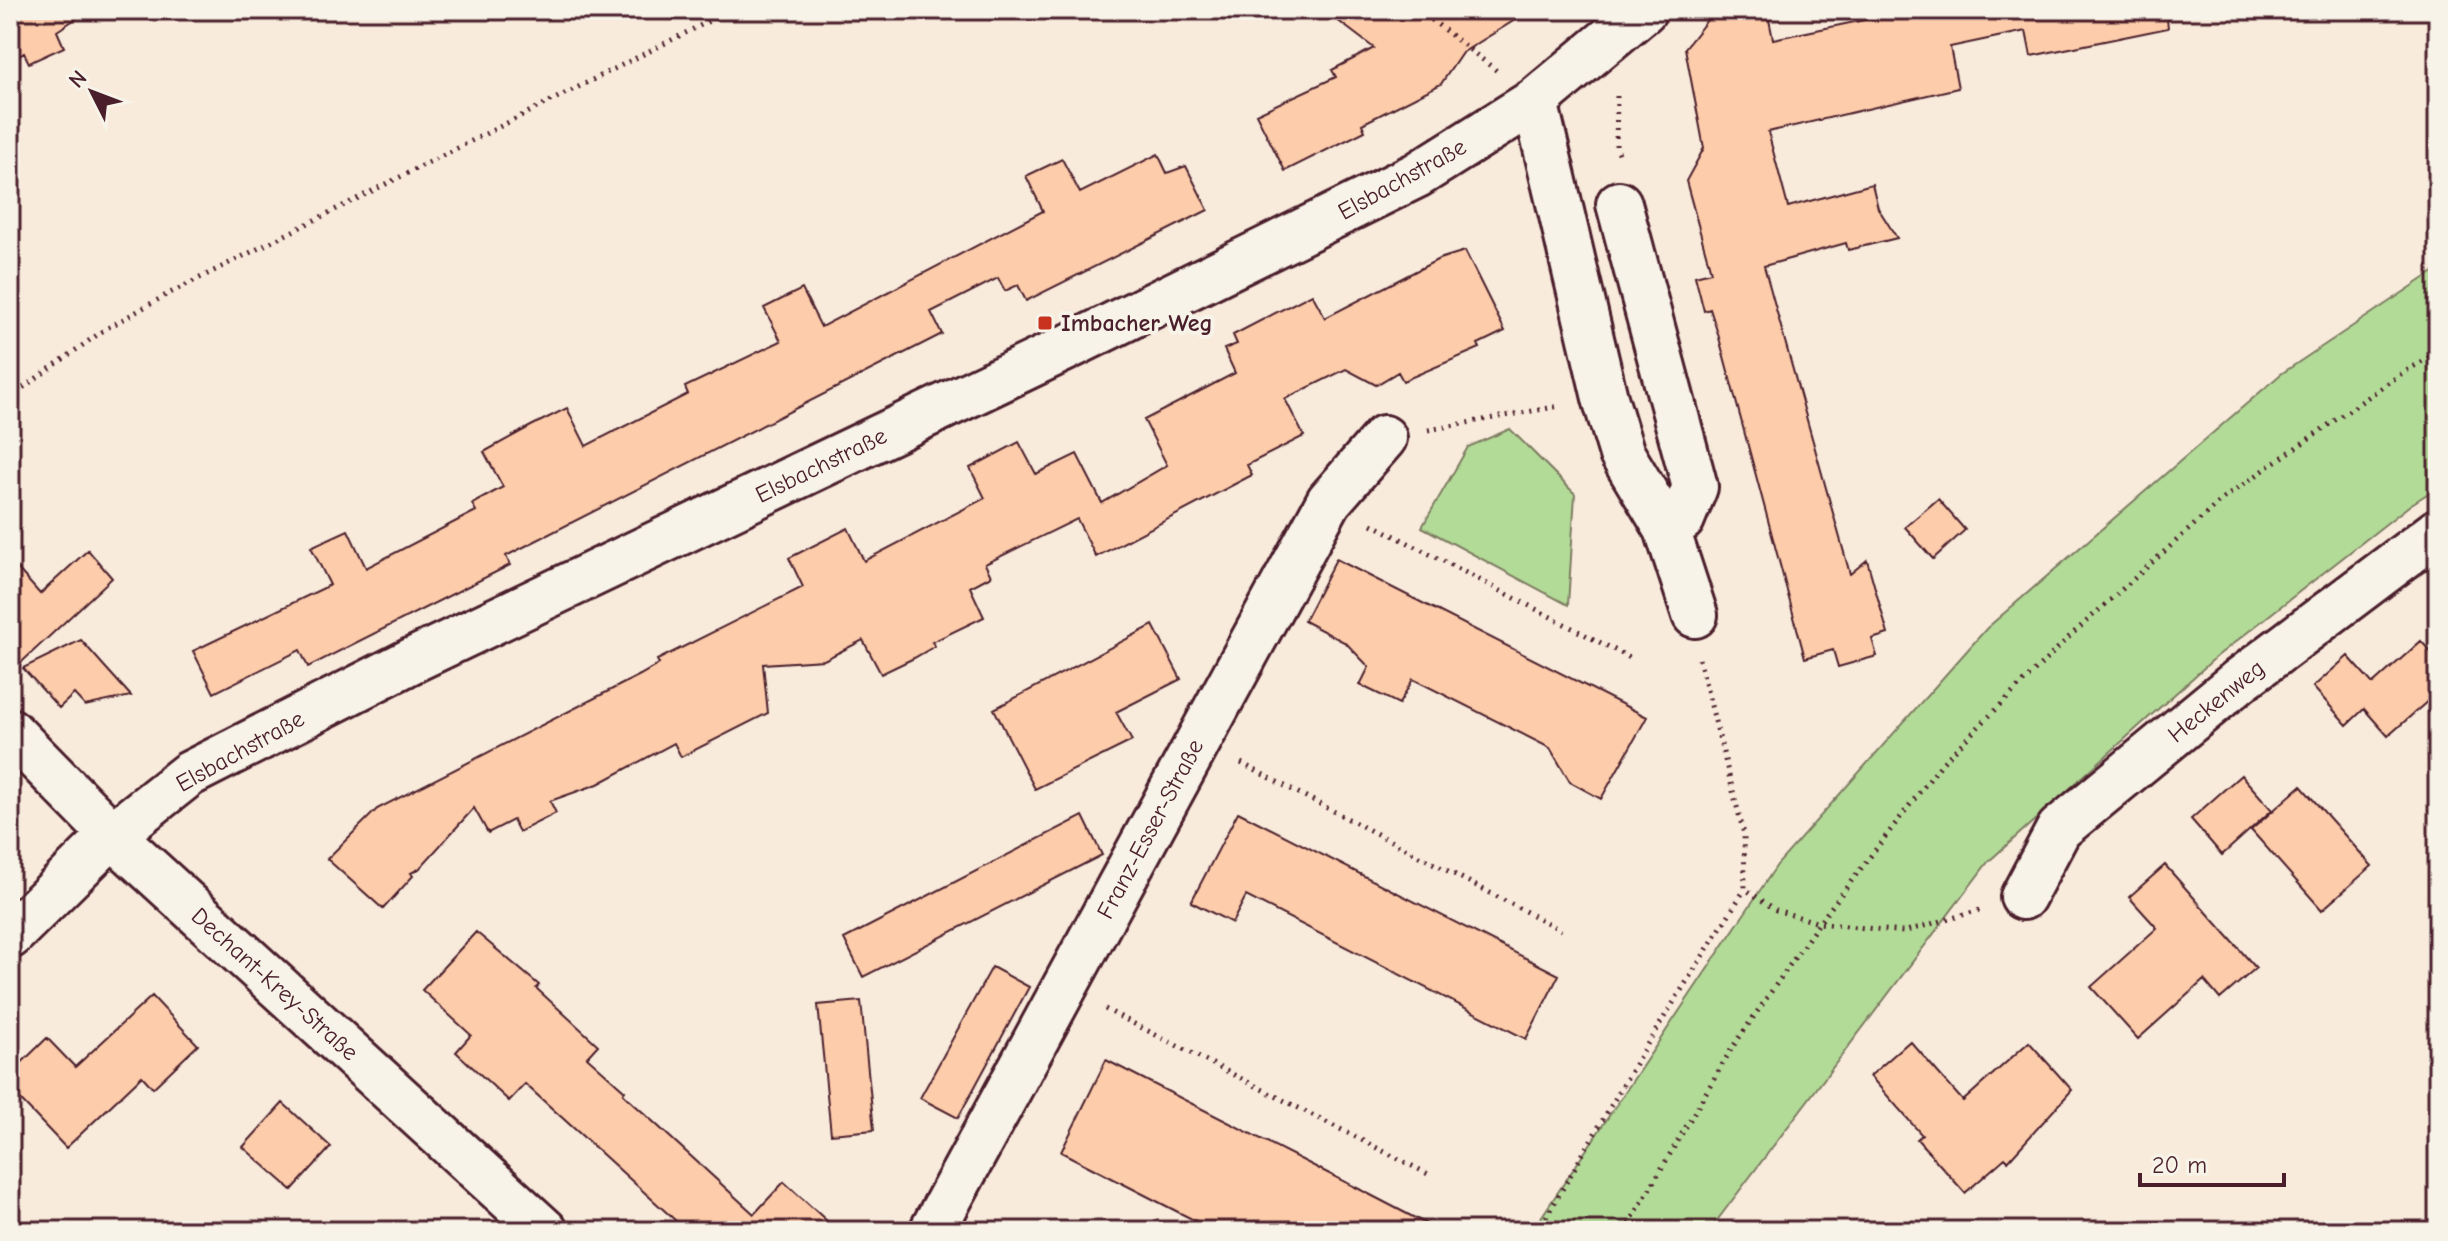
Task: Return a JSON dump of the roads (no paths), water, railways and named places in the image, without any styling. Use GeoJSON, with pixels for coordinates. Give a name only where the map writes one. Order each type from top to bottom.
{"type":"FeatureCollection","features":[{"type":"Feature","properties":{"kind":"street","name":"Elsbachstraße"},"geometry":{"type":"LineString","coordinates":[[10,936],[112,835],[189,774],[413,660],[1064,349],[1417,175],[1535,101],[1626,17]]}},
{"type":"Feature","properties":{"kind":"street"},"geometry":{"type":"LineString","coordinates":[[1535,101],[1605,398],[1622,454],[1667,529],[1695,615]]}},
{"type":"Feature","properties":{"kind":"street"},"geometry":{"type":"LineString","coordinates":[[1619,204],[1695,487],[1682,519],[1667,529]]}},
{"type":"Feature","properties":{"kind":"street","name":"Franz-Esser-Straße"},"geometry":{"type":"LineString","coordinates":[[932,1231],[1329,501],[1384,438]]}},
{"type":"Feature","properties":{"kind":"street","name":"Heckenweg"},"geometry":{"type":"LineString","coordinates":[[2023,897],[2059,829],[2240,680],[2438,531]]}},
{"type":"Feature","properties":{"kind":"street","name":"Dechant-Krey-Straße"},"geometry":{"type":"LineString","coordinates":[[10,731],[112,835],[545,1231]]}},
{"type":"Feature","properties":{"kind":"place","name":"Imbacher Weg"},"geometry":{"type":"Point","coordinates":[1045,323]}}]}
